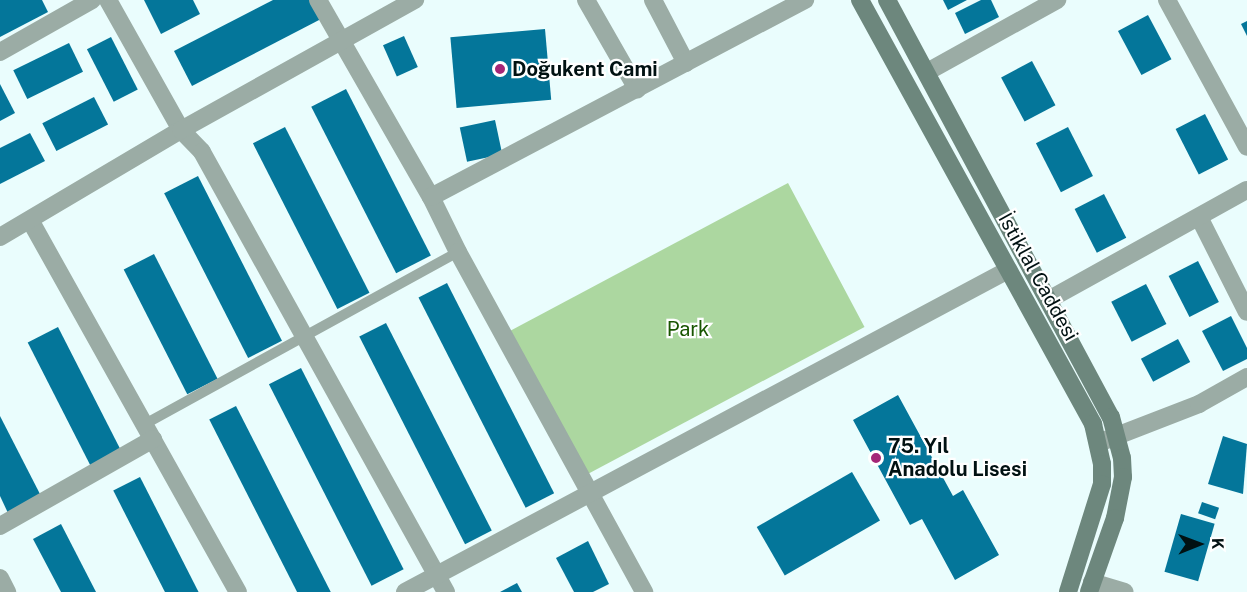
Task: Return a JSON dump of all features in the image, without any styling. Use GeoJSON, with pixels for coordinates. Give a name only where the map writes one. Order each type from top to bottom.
{"type":"FeatureCollection","features":[{"type":"Feature","properties":{"kind":"street"},"geometry":{"type":"LineString","coordinates":[[0,52],[92,0]]}},
{"type":"Feature","properties":{"kind":"street"},"geometry":{"type":"LineString","coordinates":[[108,0],[181,130],[202,152],[446,592]]}},
{"type":"Feature","properties":{"kind":"street"},"geometry":{"type":"LineString","coordinates":[[318,0],[431,197],[458,252],[644,592]]}},
{"type":"Feature","properties":{"kind":"street"},"geometry":{"type":"LineString","coordinates":[[0,237],[181,130],[342,43],[415,0]]}},
{"type":"Feature","properties":{"kind":"street"},"geometry":{"type":"LineString","coordinates":[[586,0],[637,88]]}},
{"type":"Feature","properties":{"kind":"street"},"geometry":{"type":"LineString","coordinates":[[652,0],[686,63]]}},
{"type":"Feature","properties":{"kind":"street"},"geometry":{"type":"LineString","coordinates":[[431,197],[805,0]]}},
{"type":"Feature","properties":{"kind":"street","name":"İstiklal Caddesi"},"geometry":{"type":"LineString","coordinates":[[860,0],[1085,406],[1099,443],[1102,464],[1098,504],[1068,592]]}},
{"type":"Feature","properties":{"kind":"street","name":"İstiklal Caddesi"},"geometry":{"type":"LineString","coordinates":[[887,0],[1102,395],[1117,437],[1123,477],[1119,501],[1091,587]]}},
{"type":"Feature","properties":{"kind":"street"},"geometry":{"type":"LineString","coordinates":[[927,72],[1057,0]]}},
{"type":"Feature","properties":{"kind":"street"},"geometry":{"type":"LineString","coordinates":[[1167,0],[1247,147]]}},
{"type":"Feature","properties":{"kind":"street"},"geometry":{"type":"LineString","coordinates":[[1050,299],[1247,190]]}},
{"type":"Feature","properties":{"kind":"street"},"geometry":{"type":"LineString","coordinates":[[1199,217],[1247,312]]}},
{"type":"Feature","properties":{"kind":"street"},"geometry":{"type":"LineString","coordinates":[[30,220],[238,592]]}},
{"type":"Feature","properties":{"kind":"street"},"geometry":{"type":"LineString","coordinates":[[405,592],[1008,270]]}},
{"type":"Feature","properties":{"kind":"street"},"geometry":{"type":"LineString","coordinates":[[1099,443],[1199,404],[1247,377]]}},
{"type":"Feature","properties":{"kind":"street"},"geometry":{"type":"LineString","coordinates":[[0,526],[149,432]]}},
{"type":"Feature","properties":{"kind":"street"},"geometry":{"type":"LineString","coordinates":[[0,579],[7,592]]}},
{"type":"Feature","properties":{"kind":"street"},"geometry":{"type":"LineString","coordinates":[[1091,587],[1124,592]]}},
{"type":"Feature","properties":{"kind":"lane"},"geometry":{"type":"LineString","coordinates":[[149,432],[303,337],[458,252]]}},
{"type":"Feature","properties":{"kind":"green space","name":"Park"},"geometry":{"type":"Polygon","coordinates":[[[788,183],[865,327],[586,475],[510,331],[788,183]]]}},
{"type":"Feature","properties":{"kind":"building"},"geometry":{"type":"Polygon","coordinates":[[[0,0],[42,0],[48,12],[0,37],[0,0]]]}},
{"type":"Feature","properties":{"kind":"building"},"geometry":{"type":"Polygon","coordinates":[[[144,0],[193,0],[200,14],[161,34],[144,0]]]}},
{"type":"Feature","properties":{"kind":"building"},"geometry":{"type":"Polygon","coordinates":[[[273,0],[311,0],[321,19],[192,86],[174,51],[273,0]]]}},
{"type":"Feature","properties":{"kind":"building"},"geometry":{"type":"Polygon","coordinates":[[[943,0],[967,0],[948,10],[943,0]]]}},
{"type":"Feature","properties":{"kind":"building"},"geometry":{"type":"Polygon","coordinates":[[[981,0],[991,0],[999,17],[965,34],[955,13],[981,0]]]}},
{"type":"Feature","properties":{"kind":"building"},"geometry":{"type":"Polygon","coordinates":[[[1148,15],[1171,59],[1141,75],[1118,31],[1148,15]]]}},
{"type":"Feature","properties":{"kind":"building"},"geometry":{"type":"Polygon","coordinates":[[[1247,21],[1247,36],[1241,24],[1247,21]]]}},
{"type":"Feature","properties":{"kind":"building","name":"Doğukent Cami"},"geometry":{"type":"Polygon","coordinates":[[[545,29],[551,100],[457,108],[450,37],[545,29]]]}},
{"type":"Feature","properties":{"kind":"building"},"geometry":{"type":"Polygon","coordinates":[[[404,36],[418,67],[397,76],[383,45],[404,36]]]}},
{"type":"Feature","properties":{"kind":"building"},"geometry":{"type":"Polygon","coordinates":[[[111,37],[138,90],[114,102],[87,49],[111,37]]]}},
{"type":"Feature","properties":{"kind":"building"},"geometry":{"type":"Polygon","coordinates":[[[69,43],[83,72],[27,99],[13,70],[69,43]]]}},
{"type":"Feature","properties":{"kind":"building"},"geometry":{"type":"Polygon","coordinates":[[[1032,61],[1055,105],[1025,122],[1001,77],[1032,61]]]}},
{"type":"Feature","properties":{"kind":"building"},"geometry":{"type":"Polygon","coordinates":[[[0,84],[15,113],[0,121],[0,84]]]}},
{"type":"Feature","properties":{"kind":"building"},"geometry":{"type":"Polygon","coordinates":[[[346,89],[431,256],[396,273],[311,107],[346,89]]]}},
{"type":"Feature","properties":{"kind":"building"},"geometry":{"type":"Polygon","coordinates":[[[94,97],[108,125],[56,151],[42,123],[94,97]]]}},
{"type":"Feature","properties":{"kind":"building"},"geometry":{"type":"Polygon","coordinates":[[[1205,114],[1228,159],[1199,174],[1176,129],[1205,114]]]}},
{"type":"Feature","properties":{"kind":"building"},"geometry":{"type":"Polygon","coordinates":[[[495,120],[502,154],[467,162],[460,127],[495,120]]]}},
{"type":"Feature","properties":{"kind":"building"},"geometry":{"type":"Polygon","coordinates":[[[285,127],[369,293],[337,309],[253,143],[285,127]]]}},
{"type":"Feature","properties":{"kind":"building"},"geometry":{"type":"Polygon","coordinates":[[[1068,127],[1093,176],[1061,192],[1036,143],[1068,127]]]}},
{"type":"Feature","properties":{"kind":"building"},"geometry":{"type":"Polygon","coordinates":[[[30,133],[45,161],[0,184],[0,148],[30,133]]]}},
{"type":"Feature","properties":{"kind":"building"},"geometry":{"type":"Polygon","coordinates":[[[198,176],[282,341],[248,358],[164,193],[198,176]]]}},
{"type":"Feature","properties":{"kind":"building"},"geometry":{"type":"Polygon","coordinates":[[[1104,194],[1126,238],[1097,253],[1075,209],[1104,194]]]}},
{"type":"Feature","properties":{"kind":"building"},"geometry":{"type":"Polygon","coordinates":[[[154,254],[218,379],[187,394],[124,269],[154,254]]]}},
{"type":"Feature","properties":{"kind":"building"},"geometry":{"type":"Polygon","coordinates":[[[1198,261],[1219,302],[1189,317],[1169,276],[1198,261]]]}},
{"type":"Feature","properties":{"kind":"building"},"geometry":{"type":"Polygon","coordinates":[[[447,283],[554,493],[526,508],[418,298],[447,283]]]}},
{"type":"Feature","properties":{"kind":"building"},"geometry":{"type":"Polygon","coordinates":[[[1146,284],[1166,324],[1132,342],[1111,302],[1146,284]]]}},
{"type":"Feature","properties":{"kind":"building"},"geometry":{"type":"Polygon","coordinates":[[[1231,316],[1247,348],[1247,359],[1223,371],[1202,331],[1231,316]]]}},
{"type":"Feature","properties":{"kind":"building"},"geometry":{"type":"Polygon","coordinates":[[[386,323],[492,531],[465,544],[359,337],[386,323]]]}},
{"type":"Feature","properties":{"kind":"building"},"geometry":{"type":"Polygon","coordinates":[[[58,327],[121,451],[91,466],[28,342],[58,327]]]}},
{"type":"Feature","properties":{"kind":"building"},"geometry":{"type":"Polygon","coordinates":[[[1178,339],[1190,362],[1153,382],[1141,359],[1178,339]]]}},
{"type":"Feature","properties":{"kind":"building"},"geometry":{"type":"Polygon","coordinates":[[[301,368],[404,569],[372,586],[269,384],[301,368]]]}},
{"type":"Feature","properties":{"kind":"building"},"geometry":{"type":"Polygon","coordinates":[[[898,395],[953,496],[963,490],[999,555],[955,580],[922,519],[910,525],[853,420],[898,395]]]}},
{"type":"Feature","properties":{"kind":"building"},"geometry":{"type":"Polygon","coordinates":[[[236,406],[331,592],[297,592],[209,420],[236,406]]]}},
{"type":"Feature","properties":{"kind":"building"},"geometry":{"type":"Polygon","coordinates":[[[0,416],[41,496],[8,513],[0,496],[0,416]]]}},
{"type":"Feature","properties":{"kind":"building"},"geometry":{"type":"Polygon","coordinates":[[[1223,436],[1247,444],[1243,494],[1208,484],[1223,436]]]}},
{"type":"Feature","properties":{"kind":"building"},"geometry":{"type":"Polygon","coordinates":[[[852,472],[880,520],[785,575],[757,527],[852,472]]]}},
{"type":"Feature","properties":{"kind":"building"},"geometry":{"type":"Polygon","coordinates":[[[140,477],[199,592],[165,592],[113,491],[140,477]]]}},
{"type":"Feature","properties":{"kind":"building"},"geometry":{"type":"Polygon","coordinates":[[[1202,502],[1219,508],[1215,519],[1198,513],[1202,502]]]}},
{"type":"Feature","properties":{"kind":"building"},"geometry":{"type":"Polygon","coordinates":[[[1181,514],[1215,524],[1198,581],[1164,572],[1181,514]]]}},
{"type":"Feature","properties":{"kind":"building"},"geometry":{"type":"Polygon","coordinates":[[[61,524],[96,592],[61,592],[33,539],[61,524]]]}},
{"type":"Feature","properties":{"kind":"building"},"geometry":{"type":"Polygon","coordinates":[[[588,541],[609,584],[593,592],[574,592],[556,558],[588,541]]]}},
{"type":"Feature","properties":{"kind":"building"},"geometry":{"type":"Polygon","coordinates":[[[517,583],[522,592],[500,592],[517,583]]]}},
{"type":"Feature","properties":{"kind":"place","name":"Doğukent Cami"},"geometry":{"type":"Point","coordinates":[500,69]}},
{"type":"Feature","properties":{"kind":"place","name":"75. Yıl Anadolu Lisesi"},"geometry":{"type":"Point","coordinates":[876,458]}}]}
